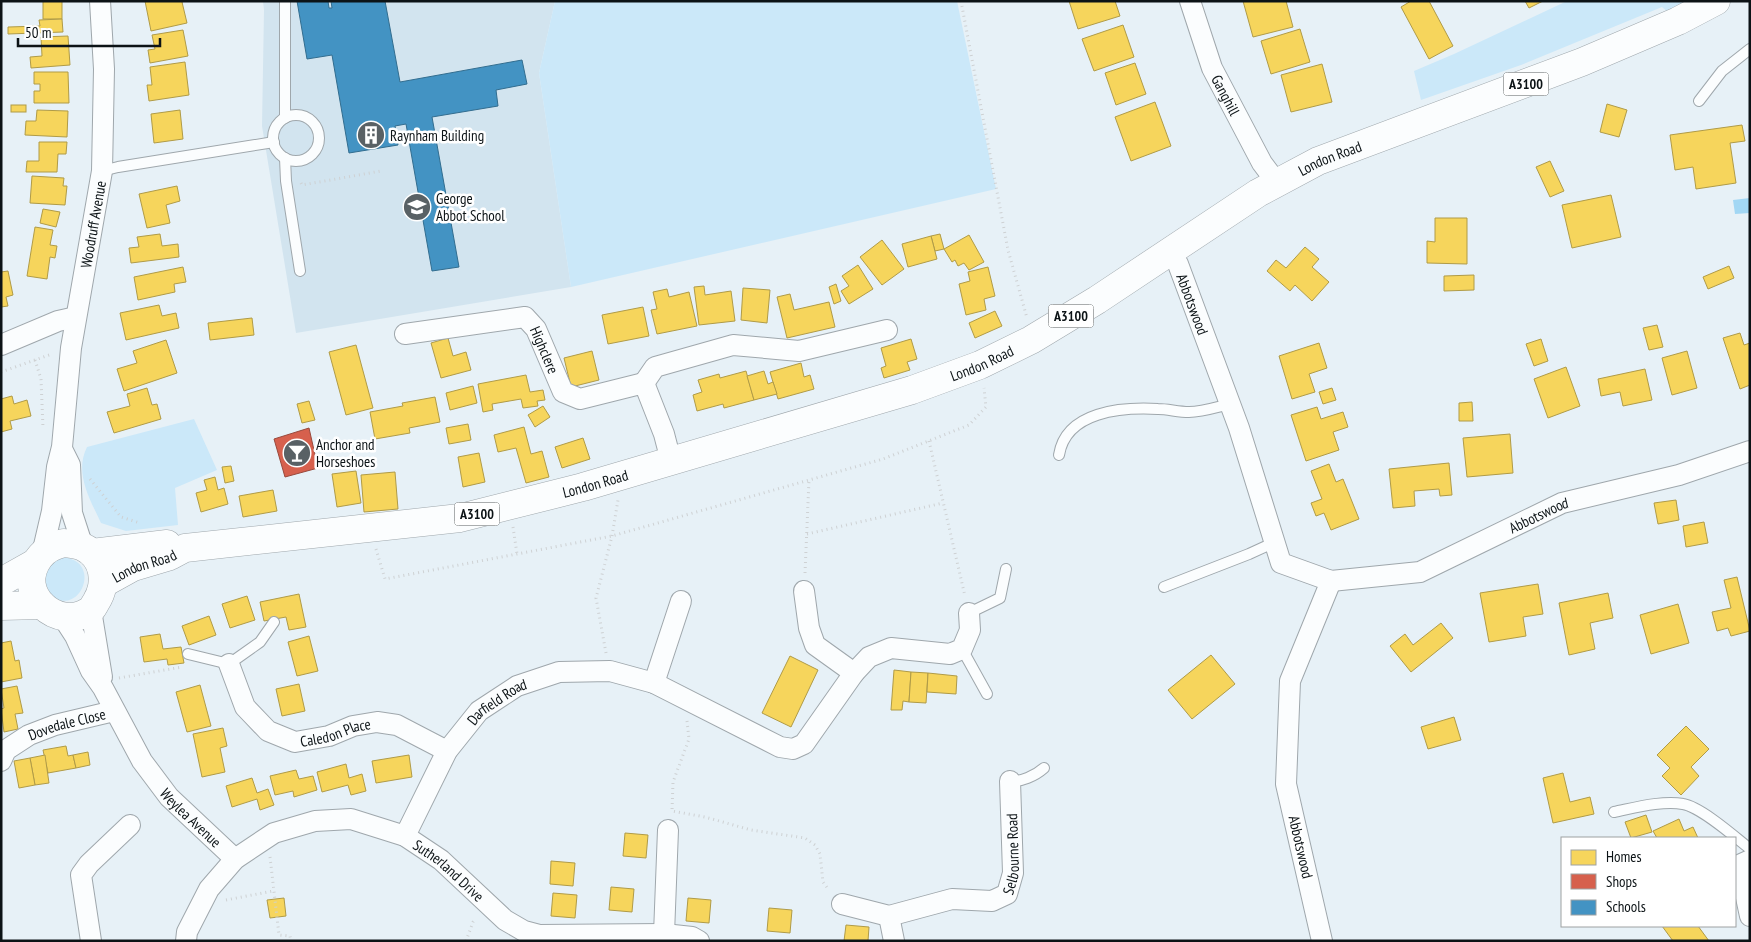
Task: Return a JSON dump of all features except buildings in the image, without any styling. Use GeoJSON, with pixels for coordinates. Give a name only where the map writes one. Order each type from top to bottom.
{"type":"FeatureCollection","features":[{"type":"Feature","properties":{"kind":"main road","name":"London Road"},"geometry":{"type":"LineString","coordinates":[[104,584],[133,567],[170,556],[185,548],[460,518],[540,500],[912,390],[980,365],[1031,340],[1277,183],[1318,161],[1582,62],[1678,21],[1716,1]]}},
{"type":"Feature","properties":{"kind":"main road"},"geometry":{"type":"LineString","coordinates":[[1,582],[38,559],[55,545],[64,543],[87,550],[98,561],[103,572],[104,584],[101,595],[92,610],[73,616],[52,611],[1,606]]}},
{"type":"Feature","properties":{"kind":"main road","name":"London Road"},"geometry":{"type":"LineString","coordinates":[[87,550],[169,543],[185,548]]}},
{"type":"Feature","properties":{"kind":"main road"},"geometry":{"type":"LineString","coordinates":[[38,559],[31,575],[31,587],[52,611]]}},
{"type":"Feature","properties":{"kind":"street","name":"Woodruff Avenue"},"geometry":{"type":"LineString","coordinates":[[38,559],[52,511],[57,467],[62,447],[71,348],[102,171],[104,69],[100,1]]}},
{"type":"Feature","properties":{"kind":"street","name":"Ganghill"},"geometry":{"type":"LineString","coordinates":[[1190,1],[1212,68],[1262,163],[1277,183]]}},
{"type":"Feature","properties":{"kind":"street","name":"Abbotswood"},"geometry":{"type":"LineString","coordinates":[[1170,251],[1178,264],[1230,404],[1281,563],[1332,581],[1420,572],[1562,503],[1679,475],[1750,451]]}},
{"type":"Feature","properties":{"kind":"street"},"geometry":{"type":"LineString","coordinates":[[1,344],[58,321],[76,317]]}},
{"type":"Feature","properties":{"kind":"street","name":"Highclere"},"geometry":{"type":"LineString","coordinates":[[405,334],[525,317],[536,329],[563,392],[580,399],[644,383]]}},
{"type":"Feature","properties":{"kind":"street"},"geometry":{"type":"LineString","coordinates":[[671,461],[664,434],[644,383],[656,367],[733,345],[799,351],[887,330]]}},
{"type":"Feature","properties":{"kind":"street","name":"Woodruff Avenue"},"geometry":{"type":"LineString","coordinates":[[62,447],[70,465],[72,513],[87,550]]}},
{"type":"Feature","properties":{"kind":"street","name":"Abbotswood"},"geometry":{"type":"LineString","coordinates":[[1322,941],[1286,784],[1290,681],[1332,581]]}},
{"type":"Feature","properties":{"kind":"street"},"geometry":{"type":"LineString","coordinates":[[804,591],[808,628],[816,645],[854,673]]}},
{"type":"Feature","properties":{"kind":"street"},"geometry":{"type":"LineString","coordinates":[[654,683],[681,602]]}},
{"type":"Feature","properties":{"kind":"street","name":"Weylea Avenue"},"geometry":{"type":"LineString","coordinates":[[92,610],[103,682],[114,710],[142,761],[168,797],[235,859],[209,889],[187,932],[186,941]]}},
{"type":"Feature","properties":{"kind":"street","name":"Weylea Avenue"},"geometry":{"type":"LineString","coordinates":[[52,611],[75,636],[91,671],[103,682]]}},
{"type":"Feature","properties":{"kind":"street"},"geometry":{"type":"LineString","coordinates":[[962,649],[970,630],[970,613]]}},
{"type":"Feature","properties":{"kind":"street","name":"Darfield Road"},"geometry":{"type":"LineString","coordinates":[[405,836],[447,751],[479,711],[517,686],[559,672],[610,670],[654,683],[780,747],[793,749],[804,744],[854,673],[869,657],[891,648],[950,654],[962,649]]}},
{"type":"Feature","properties":{"kind":"street","name":"Caledon Place"},"geometry":{"type":"LineString","coordinates":[[229,664],[245,707],[268,731],[295,742],[329,736],[353,726],[377,722],[397,725],[447,751]]}},
{"type":"Feature","properties":{"kind":"street","name":"Dovedale Close"},"geometry":{"type":"LineString","coordinates":[[1,762],[6,750],[29,735],[55,725],[114,710]]}},
{"type":"Feature","properties":{"kind":"street","name":"Selbourne Road"},"geometry":{"type":"LineString","coordinates":[[842,904],[889,916],[952,899],[992,901],[1007,894],[1013,874],[1010,782]]}},
{"type":"Feature","properties":{"kind":"street","name":"Sutherland Drive"},"geometry":{"type":"LineString","coordinates":[[235,859],[274,833],[315,821],[352,819],[405,836],[441,860],[523,936],[664,934],[692,937],[699,941]]}},
{"type":"Feature","properties":{"kind":"street"},"geometry":{"type":"LineString","coordinates":[[91,941],[81,876],[89,864],[130,825]]}},
{"type":"Feature","properties":{"kind":"street"},"geometry":{"type":"LineString","coordinates":[[664,934],[668,830]]}},
{"type":"Feature","properties":{"kind":"street"},"geometry":{"type":"LineString","coordinates":[[1746,858],[1750,916]]}},
{"type":"Feature","properties":{"kind":"street"},"geometry":{"type":"LineString","coordinates":[[889,916],[894,941]]}},
{"type":"Feature","properties":{"kind":"lane"},"geometry":{"type":"LineString","coordinates":[[284,118],[285,1]]}},
{"type":"Feature","properties":{"kind":"lane"},"geometry":{"type":"LineString","coordinates":[[1699,101],[1722,71],[1750,49]]}},
{"type":"Feature","properties":{"kind":"lane"},"geometry":{"type":"LineString","coordinates":[[299,115],[310,119],[317,128],[319,139],[315,150],[308,157],[296,160],[285,158],[277,150],[274,142],[275,128],[284,118],[299,115]]}},
{"type":"Feature","properties":{"kind":"lane"},"geometry":{"type":"LineString","coordinates":[[102,171],[274,142]]}},
{"type":"Feature","properties":{"kind":"lane"},"geometry":{"type":"LineString","coordinates":[[285,158],[300,271]]}},
{"type":"Feature","properties":{"kind":"lane"},"geometry":{"type":"LineString","coordinates":[[1059,456],[1060,448],[1075,427],[1098,414],[1110,411],[1142,409],[1197,411],[1230,404]]}},
{"type":"Feature","properties":{"kind":"lane"},"geometry":{"type":"LineString","coordinates":[[1164,587],[1275,542]]}},
{"type":"Feature","properties":{"kind":"lane"},"geometry":{"type":"LineString","coordinates":[[970,613],[1000,598],[1006,569]]}},
{"type":"Feature","properties":{"kind":"lane"},"geometry":{"type":"LineString","coordinates":[[192,655],[229,664],[260,642],[274,622]]}},
{"type":"Feature","properties":{"kind":"lane"},"geometry":{"type":"LineString","coordinates":[[962,649],[988,694]]}},
{"type":"Feature","properties":{"kind":"lane"},"geometry":{"type":"LineString","coordinates":[[1010,782],[1017,782],[1032,776],[1044,768]]}},
{"type":"Feature","properties":{"kind":"lane"},"geometry":{"type":"LineString","coordinates":[[1614,812],[1677,803],[1692,806],[1724,837]]}},
{"type":"Feature","properties":{"kind":"lane"},"geometry":{"type":"LineString","coordinates":[[1736,848],[1746,858]]}},
{"type":"Feature","properties":{"kind":"path"},"geometry":{"type":"LineString","coordinates":[[961,1],[1008,250],[1029,326],[1031,340]]}},
{"type":"Feature","properties":{"kind":"path"},"geometry":{"type":"LineString","coordinates":[[286,172],[302,185],[381,171]]}},
{"type":"Feature","properties":{"kind":"path"},"geometry":{"type":"LineString","coordinates":[[1,372],[71,348]]}},
{"type":"Feature","properties":{"kind":"path"},"geometry":{"type":"LineString","coordinates":[[372,527],[374,542],[385,579],[612,536],[883,460],[969,425],[986,407],[980,365]]}},
{"type":"Feature","properties":{"kind":"path"},"geometry":{"type":"LineString","coordinates":[[929,441],[970,613]]}},
{"type":"Feature","properties":{"kind":"path"},"geometry":{"type":"LineString","coordinates":[[84,472],[121,517],[140,523]]}},
{"type":"Feature","properties":{"kind":"path"},"geometry":{"type":"LineString","coordinates":[[610,670],[596,598],[612,536],[618,496],[624,476]]}},
{"type":"Feature","properties":{"kind":"path"},"geometry":{"type":"LineString","coordinates":[[804,591],[809,480]]}},
{"type":"Feature","properties":{"kind":"path"},"geometry":{"type":"LineString","coordinates":[[806,534],[943,502]]}},
{"type":"Feature","properties":{"kind":"path"},"geometry":{"type":"LineString","coordinates":[[103,682],[108,666],[116,679],[193,665],[192,655]]}},
{"type":"Feature","properties":{"kind":"path"},"geometry":{"type":"LineString","coordinates":[[693,702],[687,719],[689,739],[673,782],[672,812],[706,817],[751,830],[805,838],[815,845],[820,854],[823,882],[842,904]]}},
{"type":"Feature","properties":{"kind":"path"},"geometry":{"type":"LineString","coordinates":[[262,841],[271,859],[272,891],[279,935],[290,936],[291,941]]}},
{"type":"Feature","properties":{"kind":"path"},"geometry":{"type":"LineString","coordinates":[[201,904],[272,891]]}},
{"type":"Feature","properties":{"kind":"shaded area","name":"George Abbot School"},"geometry":{"type":"Polygon","coordinates":[[[263,1],[555,1],[539,73],[571,287],[296,333],[262,126],[263,1]]]}},
{"type":"Feature","properties":{"kind":"shaded area"},"geometry":{"type":"Polygon","coordinates":[[[555,1],[957,1],[996,189],[571,287],[539,73],[555,1]]]}},
{"type":"Feature","properties":{"kind":"shaded area"},"geometry":{"type":"Polygon","coordinates":[[[1567,1],[1711,1],[1678,21],[1662,7],[1521,65],[1421,100],[1414,71],[1567,1]]]}},
{"type":"Feature","properties":{"kind":"shaded area"},"geometry":{"type":"Polygon","coordinates":[[[194,419],[217,470],[175,488],[178,525],[126,531],[101,523],[88,495],[83,476],[83,457],[87,447],[194,419]]]}},
{"type":"Feature","properties":{"kind":"shaded area"},"geometry":{"type":"Polygon","coordinates":[[[61,557],[74,560],[82,567],[85,576],[84,585],[79,593],[72,599],[63,601],[50,595],[42,575],[44,568],[61,557]]]}},
{"type":"Feature","properties":{"kind":"water"},"geometry":{"type":"Polygon","coordinates":[[[1750,198],[1750,213],[1735,214],[1733,200],[1750,198]]]}},
{"type":"Feature","properties":{"kind":"place","name":"Raynham Building"},"geometry":{"type":"Point","coordinates":[371,135]}},
{"type":"Feature","properties":{"kind":"place","name":"George Abbot School"},"geometry":{"type":"Point","coordinates":[417,207]}},
{"type":"Feature","properties":{"kind":"place","name":"Anchor and Horseshoes"},"geometry":{"type":"Point","coordinates":[297,453]}}]}
